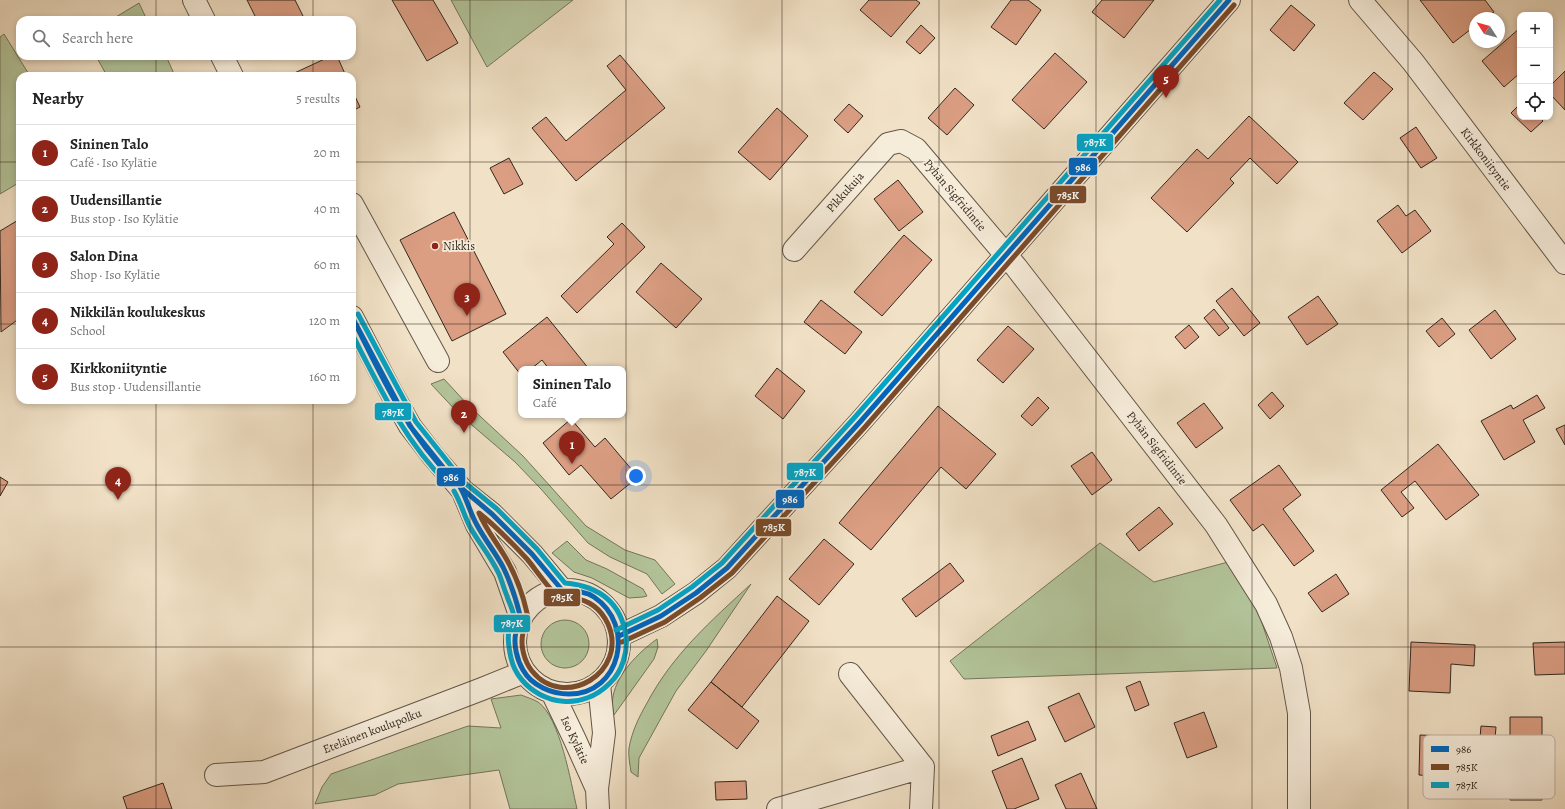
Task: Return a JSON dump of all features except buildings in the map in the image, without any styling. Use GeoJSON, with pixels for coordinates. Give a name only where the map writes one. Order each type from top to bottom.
{"type":"FeatureCollection","features":[{"type":"Feature","properties":{"kind":"street"},"geometry":{"type":"LineString","coordinates":[[194,0],[202,16]]}},
{"type":"Feature","properties":{"kind":"street"},"geometry":{"type":"LineString","coordinates":[[619,636],[667,612],[696,593],[727,568],[860,422],[1229,0]]}},
{"type":"Feature","properties":{"kind":"street","name":"Kirkkoniityntie"},"geometry":{"type":"LineString","coordinates":[[1360,0],[1413,62],[1565,263]]}},
{"type":"Feature","properties":{"kind":"street"},"geometry":{"type":"LineString","coordinates":[[224,60],[230,72]]}},
{"type":"Feature","properties":{"kind":"street","name":"Pyhän Sigfridintie"},"geometry":{"type":"LineString","coordinates":[[902,141],[916,149],[1005,256],[1016,267],[1216,525],[1266,604],[1281,637],[1291,668],[1299,713],[1299,809]]}},
{"type":"Feature","properties":{"kind":"street","name":"Pikkukuja"},"geometry":{"type":"LineString","coordinates":[[794,250],[888,144],[902,141]]}},
{"type":"Feature","properties":{"kind":"street"},"geometry":{"type":"LineString","coordinates":[[356,211],[438,361]]}},
{"type":"Feature","properties":{"kind":"street"},"geometry":{"type":"LineString","coordinates":[[356,325],[410,426],[433,456],[463,491],[492,514],[532,554],[562,590]]}},
{"type":"Feature","properties":{"kind":"street"},"geometry":{"type":"LineString","coordinates":[[463,491],[477,525],[505,572],[521,618]]}},
{"type":"Feature","properties":{"kind":"street"},"geometry":{"type":"LineString","coordinates":[[562,590],[579,591],[596,598],[613,616],[619,636],[619,650],[607,675],[599,684],[585,692],[568,695],[552,692],[540,687],[530,679],[524,672],[518,660],[515,646],[516,631],[521,618],[532,605],[544,595],[562,590]]}},
{"type":"Feature","properties":{"kind":"street","name":"Eteläinen koulupolku"},"geometry":{"type":"LineString","coordinates":[[216,775],[264,772],[524,672]]}},
{"type":"Feature","properties":{"kind":"street"},"geometry":{"type":"LineString","coordinates":[[850,674],[923,767],[921,809]]}},
{"type":"Feature","properties":{"kind":"street","name":"Iso Kylätie"},"geometry":{"type":"LineString","coordinates":[[597,799],[604,733],[599,684]]}},
{"type":"Feature","properties":{"kind":"street","name":"Iso Kylätie"},"geometry":{"type":"LineString","coordinates":[[552,692],[575,740],[597,799]]}},
{"type":"Feature","properties":{"kind":"street"},"geometry":{"type":"LineString","coordinates":[[778,809],[923,767]]}},
{"type":"Feature","properties":{"kind":"green space"},"geometry":{"type":"Polygon","coordinates":[[[451,0],[573,0],[487,67],[451,0]]]}},
{"type":"Feature","properties":{"kind":"green space"},"geometry":{"type":"Polygon","coordinates":[[[139,3],[145,16],[118,16],[139,3]]]}},
{"type":"Feature","properties":{"kind":"green space"},"geometry":{"type":"Polygon","coordinates":[[[4,34],[16,53],[16,60],[20,60],[28,72],[16,72],[16,184],[0,194],[0,37],[4,34]]]}},
{"type":"Feature","properties":{"kind":"green space"},"geometry":{"type":"Polygon","coordinates":[[[98,60],[168,60],[173,72],[105,72],[98,60]]]}},
{"type":"Feature","properties":{"kind":"green space"},"geometry":{"type":"Polygon","coordinates":[[[444,379],[468,405],[523,456],[586,526],[625,550],[655,560],[675,584],[662,594],[647,574],[610,557],[588,543],[541,489],[515,462],[459,414],[431,384],[444,379]]]}},
{"type":"Feature","properties":{"kind":"green space"},"geometry":{"type":"Polygon","coordinates":[[[567,541],[586,560],[607,569],[643,589],[647,596],[629,598],[592,578],[574,572],[552,553],[567,541]]]}},
{"type":"Feature","properties":{"kind":"green space"},"geometry":{"type":"Polygon","coordinates":[[[1100,543],[1154,582],[1228,562],[1256,605],[1277,668],[964,679],[950,661],[1100,543]]]}},
{"type":"Feature","properties":{"kind":"green space"},"geometry":{"type":"Polygon","coordinates":[[[751,584],[706,651],[676,691],[639,758],[638,777],[631,772],[629,754],[630,742],[644,708],[657,685],[681,654],[707,625],[751,584]]]}},
{"type":"Feature","properties":{"kind":"green space"},"geometry":{"type":"Polygon","coordinates":[[[560,620],[570,620],[582,627],[589,639],[589,649],[582,661],[570,668],[560,668],[552,664],[545,657],[541,649],[541,639],[545,631],[552,624],[560,620]]]}},
{"type":"Feature","properties":{"kind":"green space"},"geometry":{"type":"Polygon","coordinates":[[[657,639],[658,647],[654,659],[614,715],[612,704],[618,682],[631,662],[657,639]]]}},
{"type":"Feature","properties":{"kind":"green space"},"geometry":{"type":"Polygon","coordinates":[[[521,695],[538,702],[546,710],[553,721],[564,751],[577,809],[510,809],[499,770],[398,784],[375,795],[315,804],[322,787],[331,774],[468,726],[501,728],[491,699],[521,695]]]}},
{"type":"Feature","properties":{"kind":"transit line","name":"787K"},"geometry":{"type":"LineString","coordinates":[[616,630],[658,610],[692,587],[722,563],[855,417],[1220,0]]}},
{"type":"Feature","properties":{"kind":"transit line","name":"986"},"geometry":{"type":"LineString","coordinates":[[619,636],[661,616],[696,593],[727,568],[860,422],[1229,0]]}},
{"type":"Feature","properties":{"kind":"transit line","name":"785K"},"geometry":{"type":"LineString","coordinates":[[622,642],[665,622],[700,598],[732,573],[865,427],[1234,5]]}},
{"type":"Feature","properties":{"kind":"transit line","name":"787K"},"geometry":{"type":"LineString","coordinates":[[358,314],[416,422],[456,472]]}},
{"type":"Feature","properties":{"kind":"transit line","name":"986"},"geometry":{"type":"LineString","coordinates":[[356,325],[409,424]]}},
{"type":"Feature","properties":{"kind":"transit line","name":"986"},"geometry":{"type":"LineString","coordinates":[[356,325],[395,401],[409,424]]}},
{"type":"Feature","properties":{"kind":"transit line","name":"787K"},"geometry":{"type":"LineString","coordinates":[[356,342],[393,412],[417,448],[446,482]]}},
{"type":"Feature","properties":{"kind":"transit line","name":"986"},"geometry":{"type":"LineString","coordinates":[[409,424],[411,428]]}},
{"type":"Feature","properties":{"kind":"transit line","name":"986"},"geometry":{"type":"LineString","coordinates":[[409,424],[411,428]]}},
{"type":"Feature","properties":{"kind":"transit line","name":"986"},"geometry":{"type":"LineString","coordinates":[[411,428],[451,477],[435,460],[411,428]]}},
{"type":"Feature","properties":{"kind":"transit line","name":"787K"},"geometry":{"type":"LineString","coordinates":[[454,491],[470,527],[499,574],[512,608],[514,620],[509,630],[508,641],[511,658],[521,679],[530,688],[540,694],[551,699],[563,701],[575,701],[587,698],[602,690],[618,673],[625,655],[626,636],[619,614],[613,605],[597,592],[588,588],[565,583],[537,549],[497,509],[465,483]]}},
{"type":"Feature","properties":{"kind":"transit line","name":"986"},"geometry":{"type":"LineString","coordinates":[[460,487],[492,514],[532,554],[562,590],[590,595],[607,609],[615,624],[618,640],[617,656],[611,671],[601,683],[587,691],[563,694],[549,691],[537,685],[527,676],[521,666],[516,652],[515,637],[520,622],[520,617],[513,590],[497,556],[483,536],[460,487]]}},
{"type":"Feature","properties":{"kind":"transit line","name":"785K"},"geometry":{"type":"LineString","coordinates":[[479,513],[498,529],[527,559],[558,596],[579,599],[589,603],[602,614],[608,624],[612,641],[609,657],[602,671],[590,680],[576,686],[560,687],[545,682],[529,667],[522,648],[522,638],[527,616],[521,593],[504,554],[479,513]]}},
{"type":"Feature","properties":{"kind":"place","name":"Kirkkoniityntie"},"geometry":{"type":"Point","coordinates":[1166,98]}},
{"type":"Feature","properties":{"kind":"place","name":"Nikkis"},"geometry":{"type":"Point","coordinates":[435,246]}},
{"type":"Feature","properties":{"kind":"place","name":"Salon Dina"},"geometry":{"type":"Point","coordinates":[467,316]}},
{"type":"Feature","properties":{"kind":"place","name":"Uudensillantie"},"geometry":{"type":"Point","coordinates":[464,433]}},
{"type":"Feature","properties":{"kind":"place","name":"Sininen Talo"},"geometry":{"type":"Point","coordinates":[572,464]}},
{"type":"Feature","properties":{"kind":"place","name":"Nikkilän koulukeskus"},"geometry":{"type":"Point","coordinates":[118,500]}}]}
